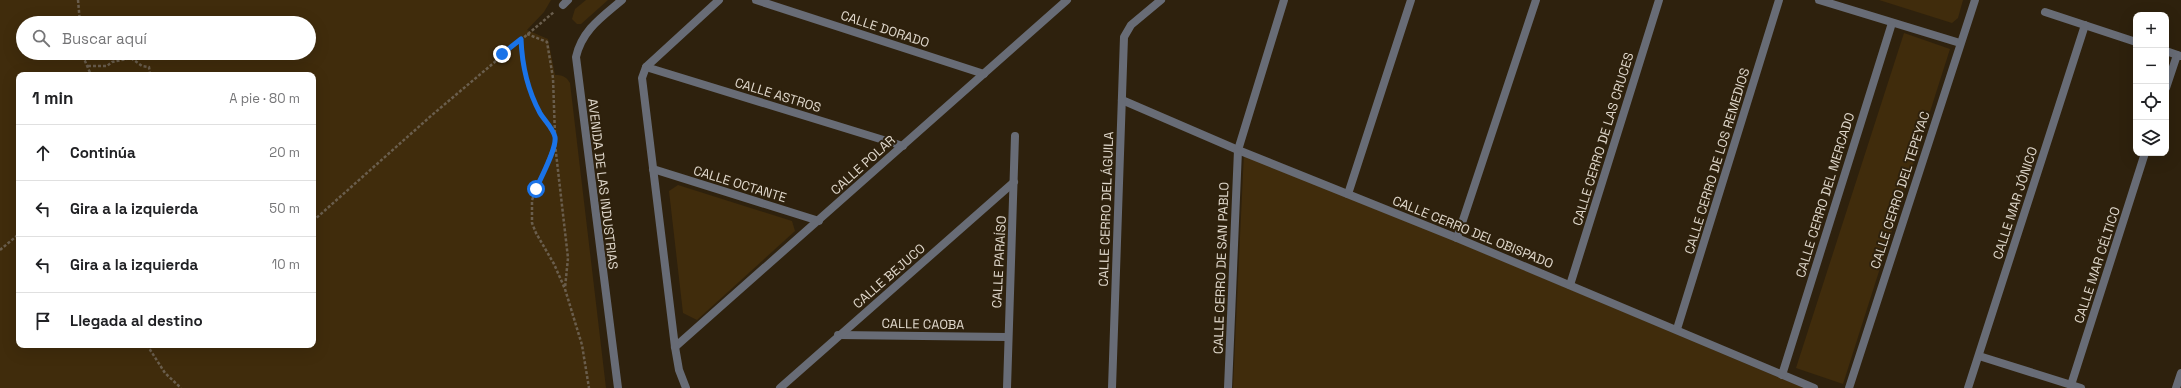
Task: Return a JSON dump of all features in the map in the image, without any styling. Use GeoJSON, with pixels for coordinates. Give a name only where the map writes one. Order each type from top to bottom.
{"type":"FeatureCollection","features":[{"type":"Feature","properties":{"kind":"street","name":"AVENIDA DE LAS INDUSTRIAS"},"geometry":{"type":"LineString","coordinates":[[618,388],[576,57],[579,44],[587,30],[622,0]]}},
{"type":"Feature","properties":{"kind":"street"},"geometry":{"type":"LineString","coordinates":[[686,388],[679,370],[675,347],[642,78],[646,67],[719,0]]}},
{"type":"Feature","properties":{"kind":"street","name":"CALLE DORADO"},"geometry":{"type":"LineString","coordinates":[[756,0],[984,74]]}},
{"type":"Feature","properties":{"kind":"street","name":"CALLE POLAR"},"geometry":{"type":"LineString","coordinates":[[675,347],[819,221],[1066,0]]}},
{"type":"Feature","properties":{"kind":"street","name":"CALLE CERRO DEL ÁGUILA"},"geometry":{"type":"LineString","coordinates":[[1112,388],[1124,37],[1127,31],[1161,0]]}},
{"type":"Feature","properties":{"kind":"street","name":"CALLE CERRO DE SAN PABLO"},"geometry":{"type":"LineString","coordinates":[[1228,388],[1238,150],[1284,0]]}},
{"type":"Feature","properties":{"kind":"street"},"geometry":{"type":"LineString","coordinates":[[1348,194],[1411,0]]}},
{"type":"Feature","properties":{"kind":"street"},"geometry":{"type":"LineString","coordinates":[[1457,238],[1536,0]]}},
{"type":"Feature","properties":{"kind":"street","name":"CALLE CERRO DE LAS CRUCES"},"geometry":{"type":"LineString","coordinates":[[1570,285],[1659,0]]}},
{"type":"Feature","properties":{"kind":"street","name":"CALLE CERRO DE LOS REMEDIOS"},"geometry":{"type":"LineString","coordinates":[[1677,329],[1779,0]]}},
{"type":"Feature","properties":{"kind":"street"},"geometry":{"type":"LineString","coordinates":[[1819,0],[1960,43]]}},
{"type":"Feature","properties":{"kind":"street","name":"CALLE CERRO DEL TEPEYAC"},"geometry":{"type":"LineString","coordinates":[[1849,388],[1975,0]]}},
{"type":"Feature","properties":{"kind":"street"},"geometry":{"type":"LineString","coordinates":[[2045,12],[2133,41]]}},
{"type":"Feature","properties":{"kind":"street","name":"CALLE CERRO DEL MERCADO"},"geometry":{"type":"LineString","coordinates":[[1782,375],[1892,22]]}},
{"type":"Feature","properties":{"kind":"street","name":"CALLE MAR JÓNICO"},"geometry":{"type":"LineString","coordinates":[[1968,388],[2085,25]]}},
{"type":"Feature","properties":{"kind":"street"},"geometry":{"type":"LineString","coordinates":[[2168,84],[2179,55],[2169,52]]}},
{"type":"Feature","properties":{"kind":"street","name":"CALLE ASTROS"},"geometry":{"type":"LineString","coordinates":[[646,67],[903,146]]}},
{"type":"Feature","properties":{"kind":"street","name":"CALLE CERRO DEL OBISPADO"},"geometry":{"type":"LineString","coordinates":[[1122,100],[1238,150],[1457,238],[1677,329],[1814,388]]}},
{"type":"Feature","properties":{"kind":"street","name":"CALLE PARAÍSO"},"geometry":{"type":"LineString","coordinates":[[1007,388],[1014,182],[1014,136]]}},
{"type":"Feature","properties":{"kind":"street","name":"CALLE MAR CÉLTICO"},"geometry":{"type":"LineString","coordinates":[[2071,385],[2144,156]]}},
{"type":"Feature","properties":{"kind":"street","name":"CALLE OCTANTE"},"geometry":{"type":"LineString","coordinates":[[653,169],[819,221]]}},
{"type":"Feature","properties":{"kind":"street","name":"CALLE BEJUCO"},"geometry":{"type":"LineString","coordinates":[[780,388],[838,335],[1014,182]]}},
{"type":"Feature","properties":{"kind":"street","name":"CALLE CAOBA"},"geometry":{"type":"LineString","coordinates":[[838,335],[1008,337]]}},
{"type":"Feature","properties":{"kind":"street"},"geometry":{"type":"LineString","coordinates":[[1978,356],[2081,388]]}},
{"type":"Feature","properties":{"kind":"street"},"geometry":{"type":"LineString","coordinates":[[2176,388],[2181,373]]}},
{"type":"Feature","properties":{"kind":"path"},"geometry":{"type":"LineString","coordinates":[[78,0],[79,16]]}},
{"type":"Feature","properties":{"kind":"path"},"geometry":{"type":"LineString","coordinates":[[316,219],[432,115],[565,3]]}},
{"type":"Feature","properties":{"kind":"path"},"geometry":{"type":"LineString","coordinates":[[527,34],[547,42],[553,78],[555,136],[568,258],[565,289]]}},
{"type":"Feature","properties":{"kind":"path"},"geometry":{"type":"LineString","coordinates":[[521,39],[523,65],[528,86],[541,116],[555,136],[554,145],[532,200],[532,223],[536,233],[554,264],[565,289],[582,345],[588,388]]}},
{"type":"Feature","properties":{"kind":"path"},"geometry":{"type":"LineString","coordinates":[[83,60],[90,72]]}},
{"type":"Feature","properties":{"kind":"path"},"geometry":{"type":"LineString","coordinates":[[88,66],[107,66],[112,62],[121,60]]}},
{"type":"Feature","properties":{"kind":"path"},"geometry":{"type":"LineString","coordinates":[[133,60],[142,66],[148,67],[149,72]]}},
{"type":"Feature","properties":{"kind":"path"},"geometry":{"type":"LineString","coordinates":[[0,250],[16,237]]}},
{"type":"Feature","properties":{"kind":"path"},"geometry":{"type":"LineString","coordinates":[[149,348],[166,373],[180,388]]}},
{"type":"Feature","properties":{"kind":"shaded area"},"geometry":{"type":"Polygon","coordinates":[[[0,0],[551,0],[544,12],[527,30],[548,39],[555,75],[564,76],[570,83],[606,388],[0,388],[0,0]]]}},
{"type":"Feature","properties":{"kind":"shaded area"},"geometry":{"type":"Polygon","coordinates":[[[586,0],[608,0],[581,24],[577,24],[572,19],[575,9],[586,0]]]}},
{"type":"Feature","properties":{"kind":"shaded area"},"geometry":{"type":"Polygon","coordinates":[[[1879,0],[1963,0],[1958,18],[1952,23],[1879,0]]]}},
{"type":"Feature","properties":{"kind":"shaded area"},"geometry":{"type":"Polygon","coordinates":[[[1904,33],[1950,49],[1843,384],[1796,368],[1904,33]]]}},
{"type":"Feature","properties":{"kind":"shaded area"},"geometry":{"type":"Polygon","coordinates":[[[1244,152],[1804,388],[1233,388],[1244,152]]]}},
{"type":"Feature","properties":{"kind":"shaded area"},"geometry":{"type":"Polygon","coordinates":[[[678,185],[792,221],[795,231],[697,320],[683,313],[669,191],[678,185]]]}},
{"type":"Feature","properties":{"kind":"route"},"geometry":{"type":"LineString","coordinates":[[502,54],[521,39],[523,65],[528,86],[541,116],[555,136],[551,154],[536,189]]}}]}
